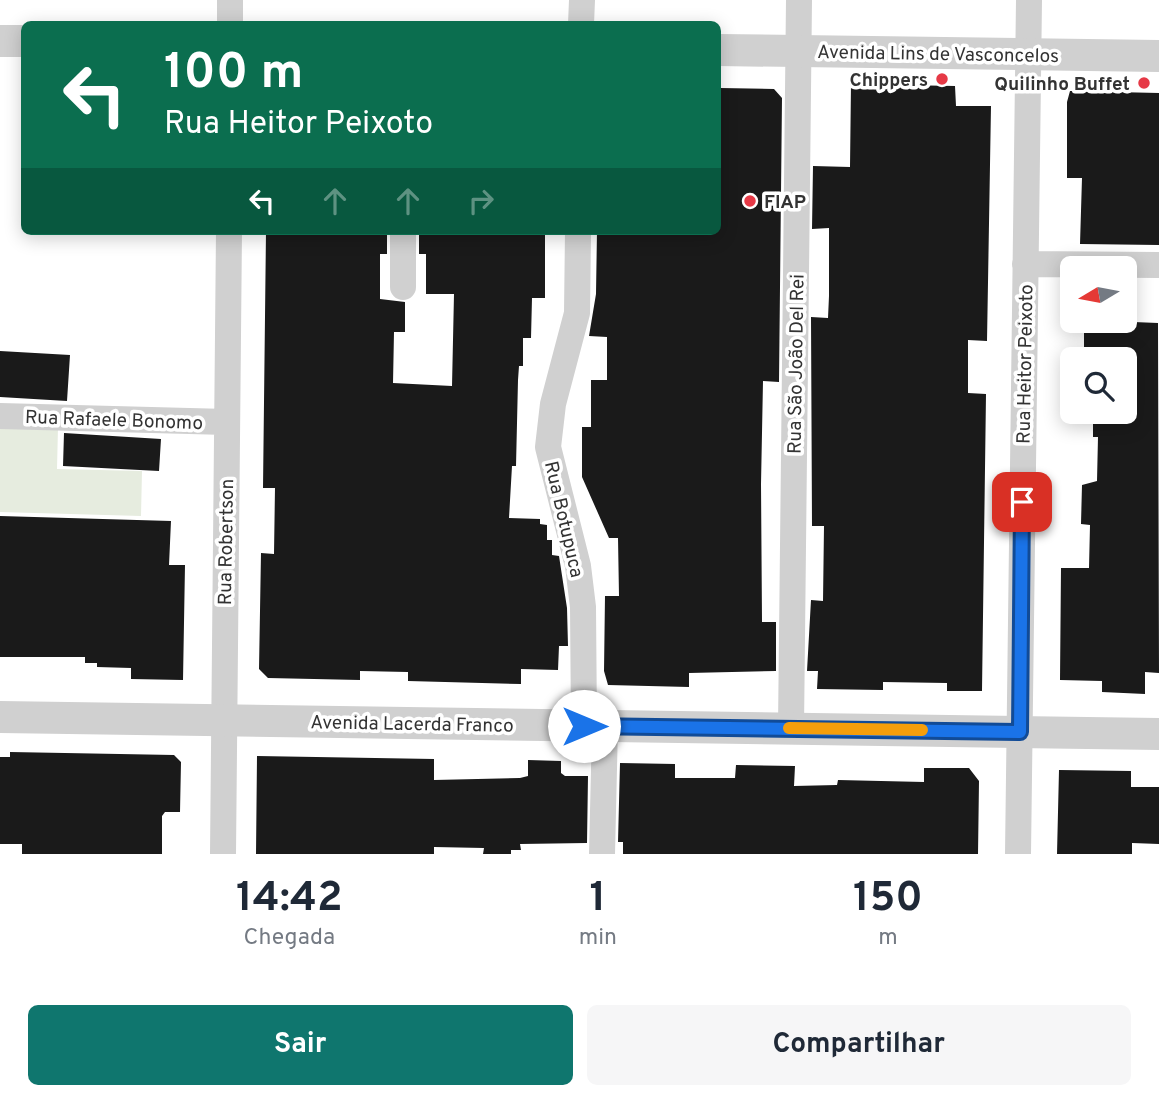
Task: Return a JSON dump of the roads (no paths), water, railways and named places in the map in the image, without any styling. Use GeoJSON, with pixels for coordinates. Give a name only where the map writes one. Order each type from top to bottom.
{"type":"FeatureCollection","features":[{"type":"Feature","properties":{"kind":"street"},"geometry":{"type":"LineString","coordinates":[[230,0],[230,21]]}},
{"type":"Feature","properties":{"kind":"street"},"geometry":{"type":"LineString","coordinates":[[582,0],[582,21]]}},
{"type":"Feature","properties":{"kind":"street","name":"Rua São João Del Rei"},"geometry":{"type":"LineString","coordinates":[[791,728],[799,0]]}},
{"type":"Feature","properties":{"kind":"street","name":"Rua Heitor Peixoto"},"geometry":{"type":"LineString","coordinates":[[1018,854],[1029,0]]}},
{"type":"Feature","properties":{"kind":"street"},"geometry":{"type":"LineString","coordinates":[[0,41],[21,41]]}},
{"type":"Feature","properties":{"kind":"street","name":"Avenida Lins de Vasconcelos"},"geometry":{"type":"LineString","coordinates":[[721,50],[1159,57]]}},
{"type":"Feature","properties":{"kind":"street","name":"Rua Robertson"},"geometry":{"type":"LineString","coordinates":[[223,854],[229,235]]}},
{"type":"Feature","properties":{"kind":"street"},"geometry":{"type":"LineString","coordinates":[[403,235],[403,288]]}},
{"type":"Feature","properties":{"kind":"street","name":"Rua Botupuca"},"geometry":{"type":"LineString","coordinates":[[578,235],[577,313],[553,404],[548,447],[561,508],[578,566],[595,726],[602,854]]}},
{"type":"Feature","properties":{"kind":"street"},"geometry":{"type":"LineString","coordinates":[[1025,264],[1159,265]]}},
{"type":"Feature","properties":{"kind":"street","name":"Rua Rafaele Bonomo"},"geometry":{"type":"LineString","coordinates":[[0,416],[227,422]]}},
{"type":"Feature","properties":{"kind":"street","name":"Avenida Lacerda Franco"},"geometry":{"type":"LineString","coordinates":[[0,717],[1159,734]]}},
{"type":"Feature","properties":{"kind":"place","name":"Chippers"},"geometry":{"type":"Point","coordinates":[942,79]}},
{"type":"Feature","properties":{"kind":"place","name":"Quilinho Buffet"},"geometry":{"type":"Point","coordinates":[1144,83]}},
{"type":"Feature","properties":{"kind":"place","name":"FIAP"},"geometry":{"type":"Point","coordinates":[750,201]}}]}
